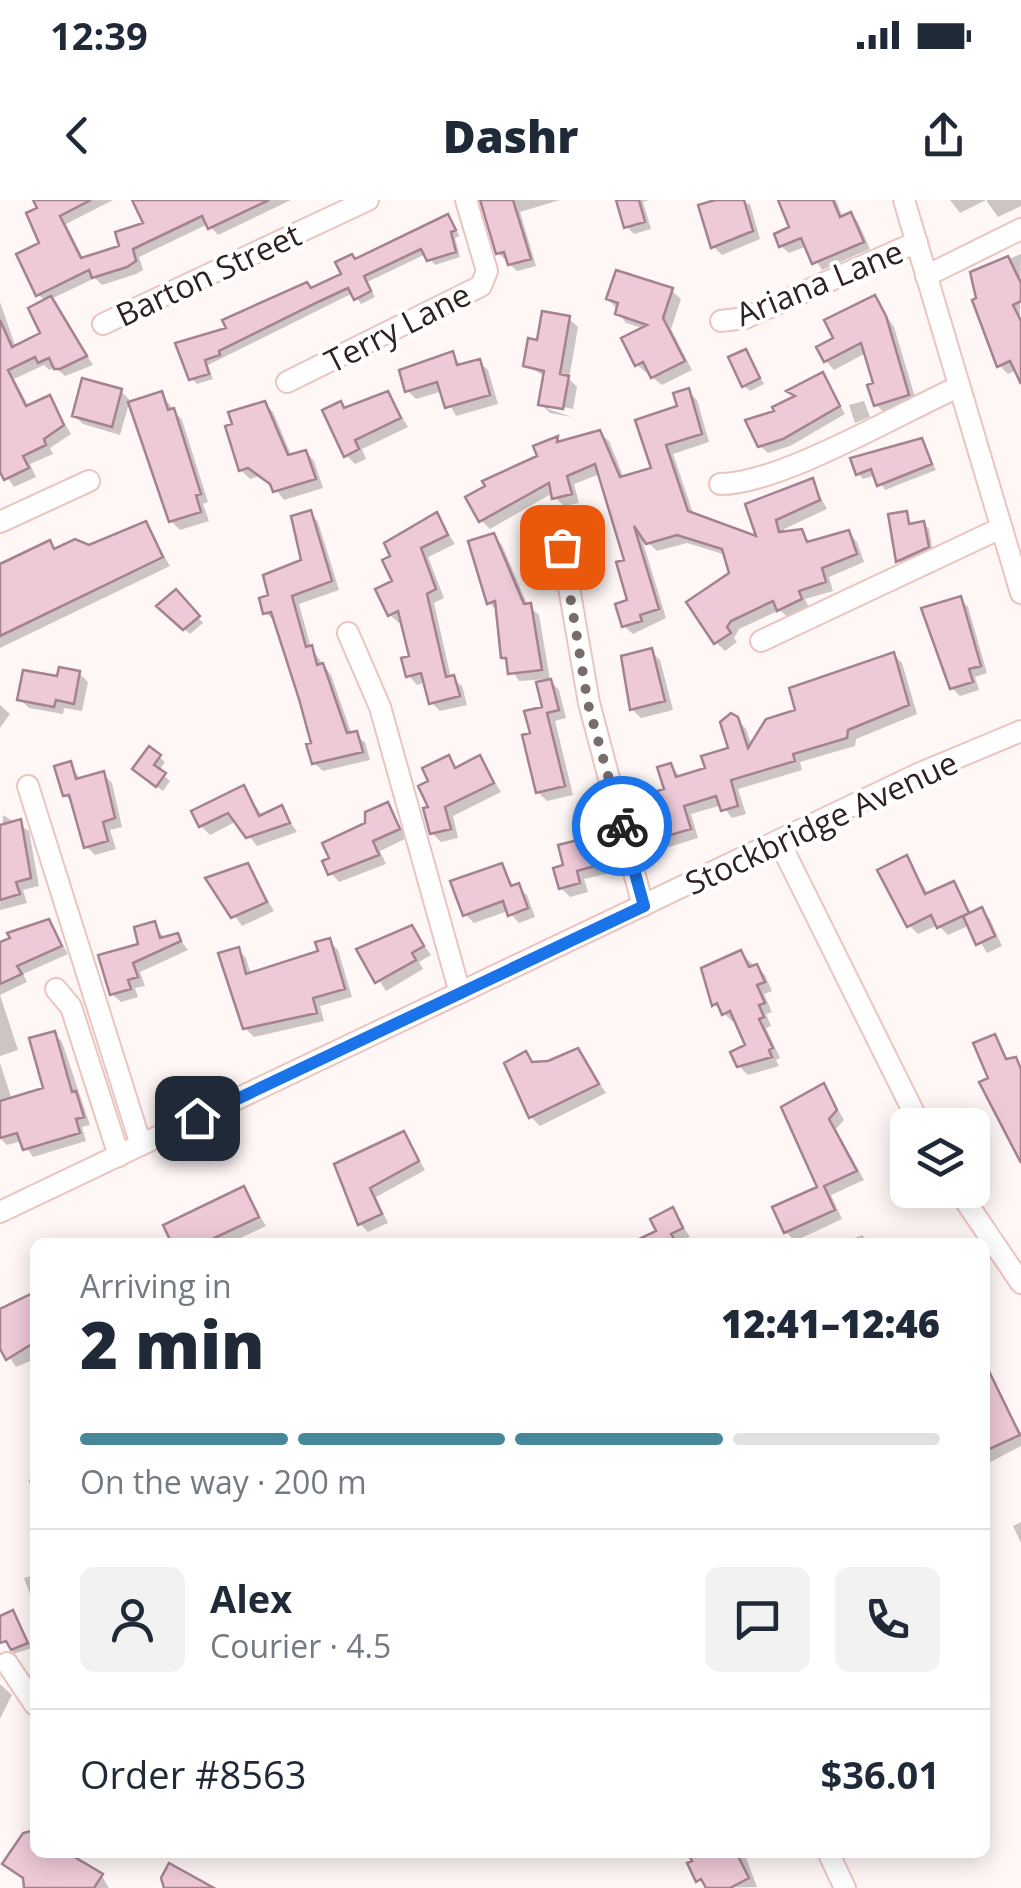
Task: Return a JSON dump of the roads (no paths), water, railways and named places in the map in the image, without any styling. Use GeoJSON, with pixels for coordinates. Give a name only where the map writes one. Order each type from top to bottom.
{"type":"FeatureCollection","features":[{"type":"Feature","properties":{"kind":"street","name":"Barton Street"},"geometry":{"type":"LineString","coordinates":[[102,324],[368,200]]}},
{"type":"Feature","properties":{"kind":"street","name":"Terry Lane"},"geometry":{"type":"LineString","coordinates":[[287,382],[481,286],[487,271],[466,200]]}},
{"type":"Feature","properties":{"kind":"street"},"geometry":{"type":"LineString","coordinates":[[904,200],[1021,594]]}},
{"type":"Feature","properties":{"kind":"street"},"geometry":{"type":"LineString","coordinates":[[926,276],[1021,228]]}},
{"type":"Feature","properties":{"kind":"street","name":"Ariana Lane"},"geometry":{"type":"LineString","coordinates":[[721,321],[744,318],[916,242]]}},
{"type":"Feature","properties":{"kind":"street"},"geometry":{"type":"LineString","coordinates":[[720,484],[742,484],[812,457],[958,387]]}},
{"type":"Feature","properties":{"kind":"street"},"geometry":{"type":"LineString","coordinates":[[0,522],[89,481]]}},
{"type":"Feature","properties":{"kind":"street"},"geometry":{"type":"LineString","coordinates":[[761,641],[1001,528]]}},
{"type":"Feature","properties":{"kind":"street"},"geometry":{"type":"LineString","coordinates":[[562,547],[588,704],[644,906]]}},
{"type":"Feature","properties":{"kind":"street"},"geometry":{"type":"LineString","coordinates":[[348,633],[380,707],[460,993]]}},
{"type":"Feature","properties":{"kind":"street","name":"Stockbridge Avenue"},"geometry":{"type":"LineString","coordinates":[[0,1212],[918,774],[1021,730]]}},
{"type":"Feature","properties":{"kind":"street"},"geometry":{"type":"LineString","coordinates":[[28,786],[141,1145]]}},
{"type":"Feature","properties":{"kind":"street"},"geometry":{"type":"LineString","coordinates":[[779,841],[912,1108]]}},
{"type":"Feature","properties":{"kind":"street"},"geometry":{"type":"LineString","coordinates":[[56,988],[72,1007],[119,1156]]}},
{"type":"Feature","properties":{"kind":"street"},"geometry":{"type":"LineString","coordinates":[[970,1208],[1021,1283]]}},
{"type":"Feature","properties":{"kind":"street"},"geometry":{"type":"LineString","coordinates":[[7,1663],[30,1698]]}},
{"type":"Feature","properties":{"kind":"street"},"geometry":{"type":"LineString","coordinates":[[831,1858],[845,1888]]}}]}
